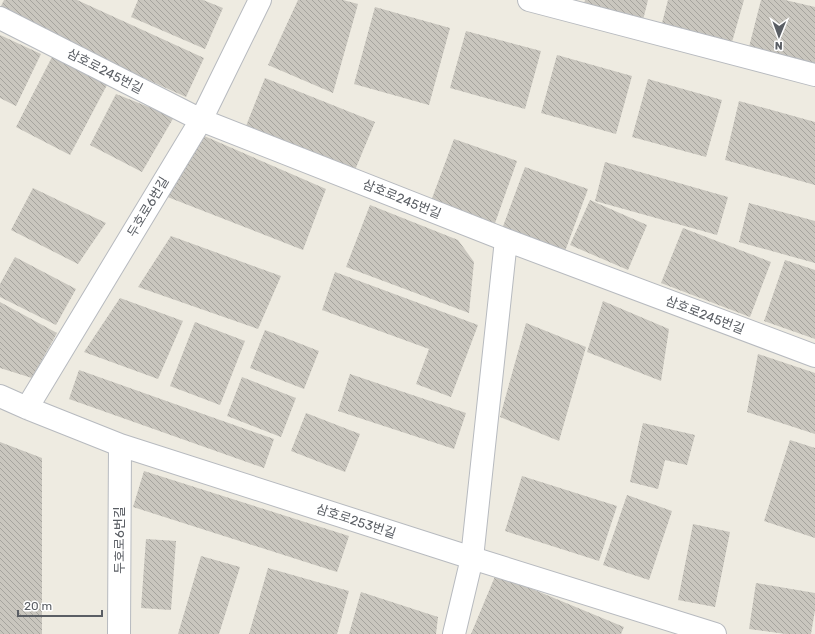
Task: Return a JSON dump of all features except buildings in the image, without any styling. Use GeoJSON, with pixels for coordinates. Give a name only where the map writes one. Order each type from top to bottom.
{"type":"FeatureCollection","features":[{"type":"Feature","properties":{"kind":"street","name":"두호로6번길"},"geometry":{"type":"LineString","coordinates":[[27,408],[201,120],[260,0]]}},
{"type":"Feature","properties":{"kind":"street"},"geometry":{"type":"LineString","coordinates":[[529,0],[815,75]]}},
{"type":"Feature","properties":{"kind":"street","name":"삼호로245번길"},"geometry":{"type":"LineString","coordinates":[[0,18],[201,120],[506,240],[815,356]]}},
{"type":"Feature","properties":{"kind":"street"},"geometry":{"type":"LineString","coordinates":[[454,634],[472,558],[506,240]]}},
{"type":"Feature","properties":{"kind":"street","name":"삼호로253번길"},"geometry":{"type":"LineString","coordinates":[[0,396],[120,445],[715,634]]}},
{"type":"Feature","properties":{"kind":"street","name":"두호로6번길"},"geometry":{"type":"LineString","coordinates":[[119,634],[120,445]]}}]}
